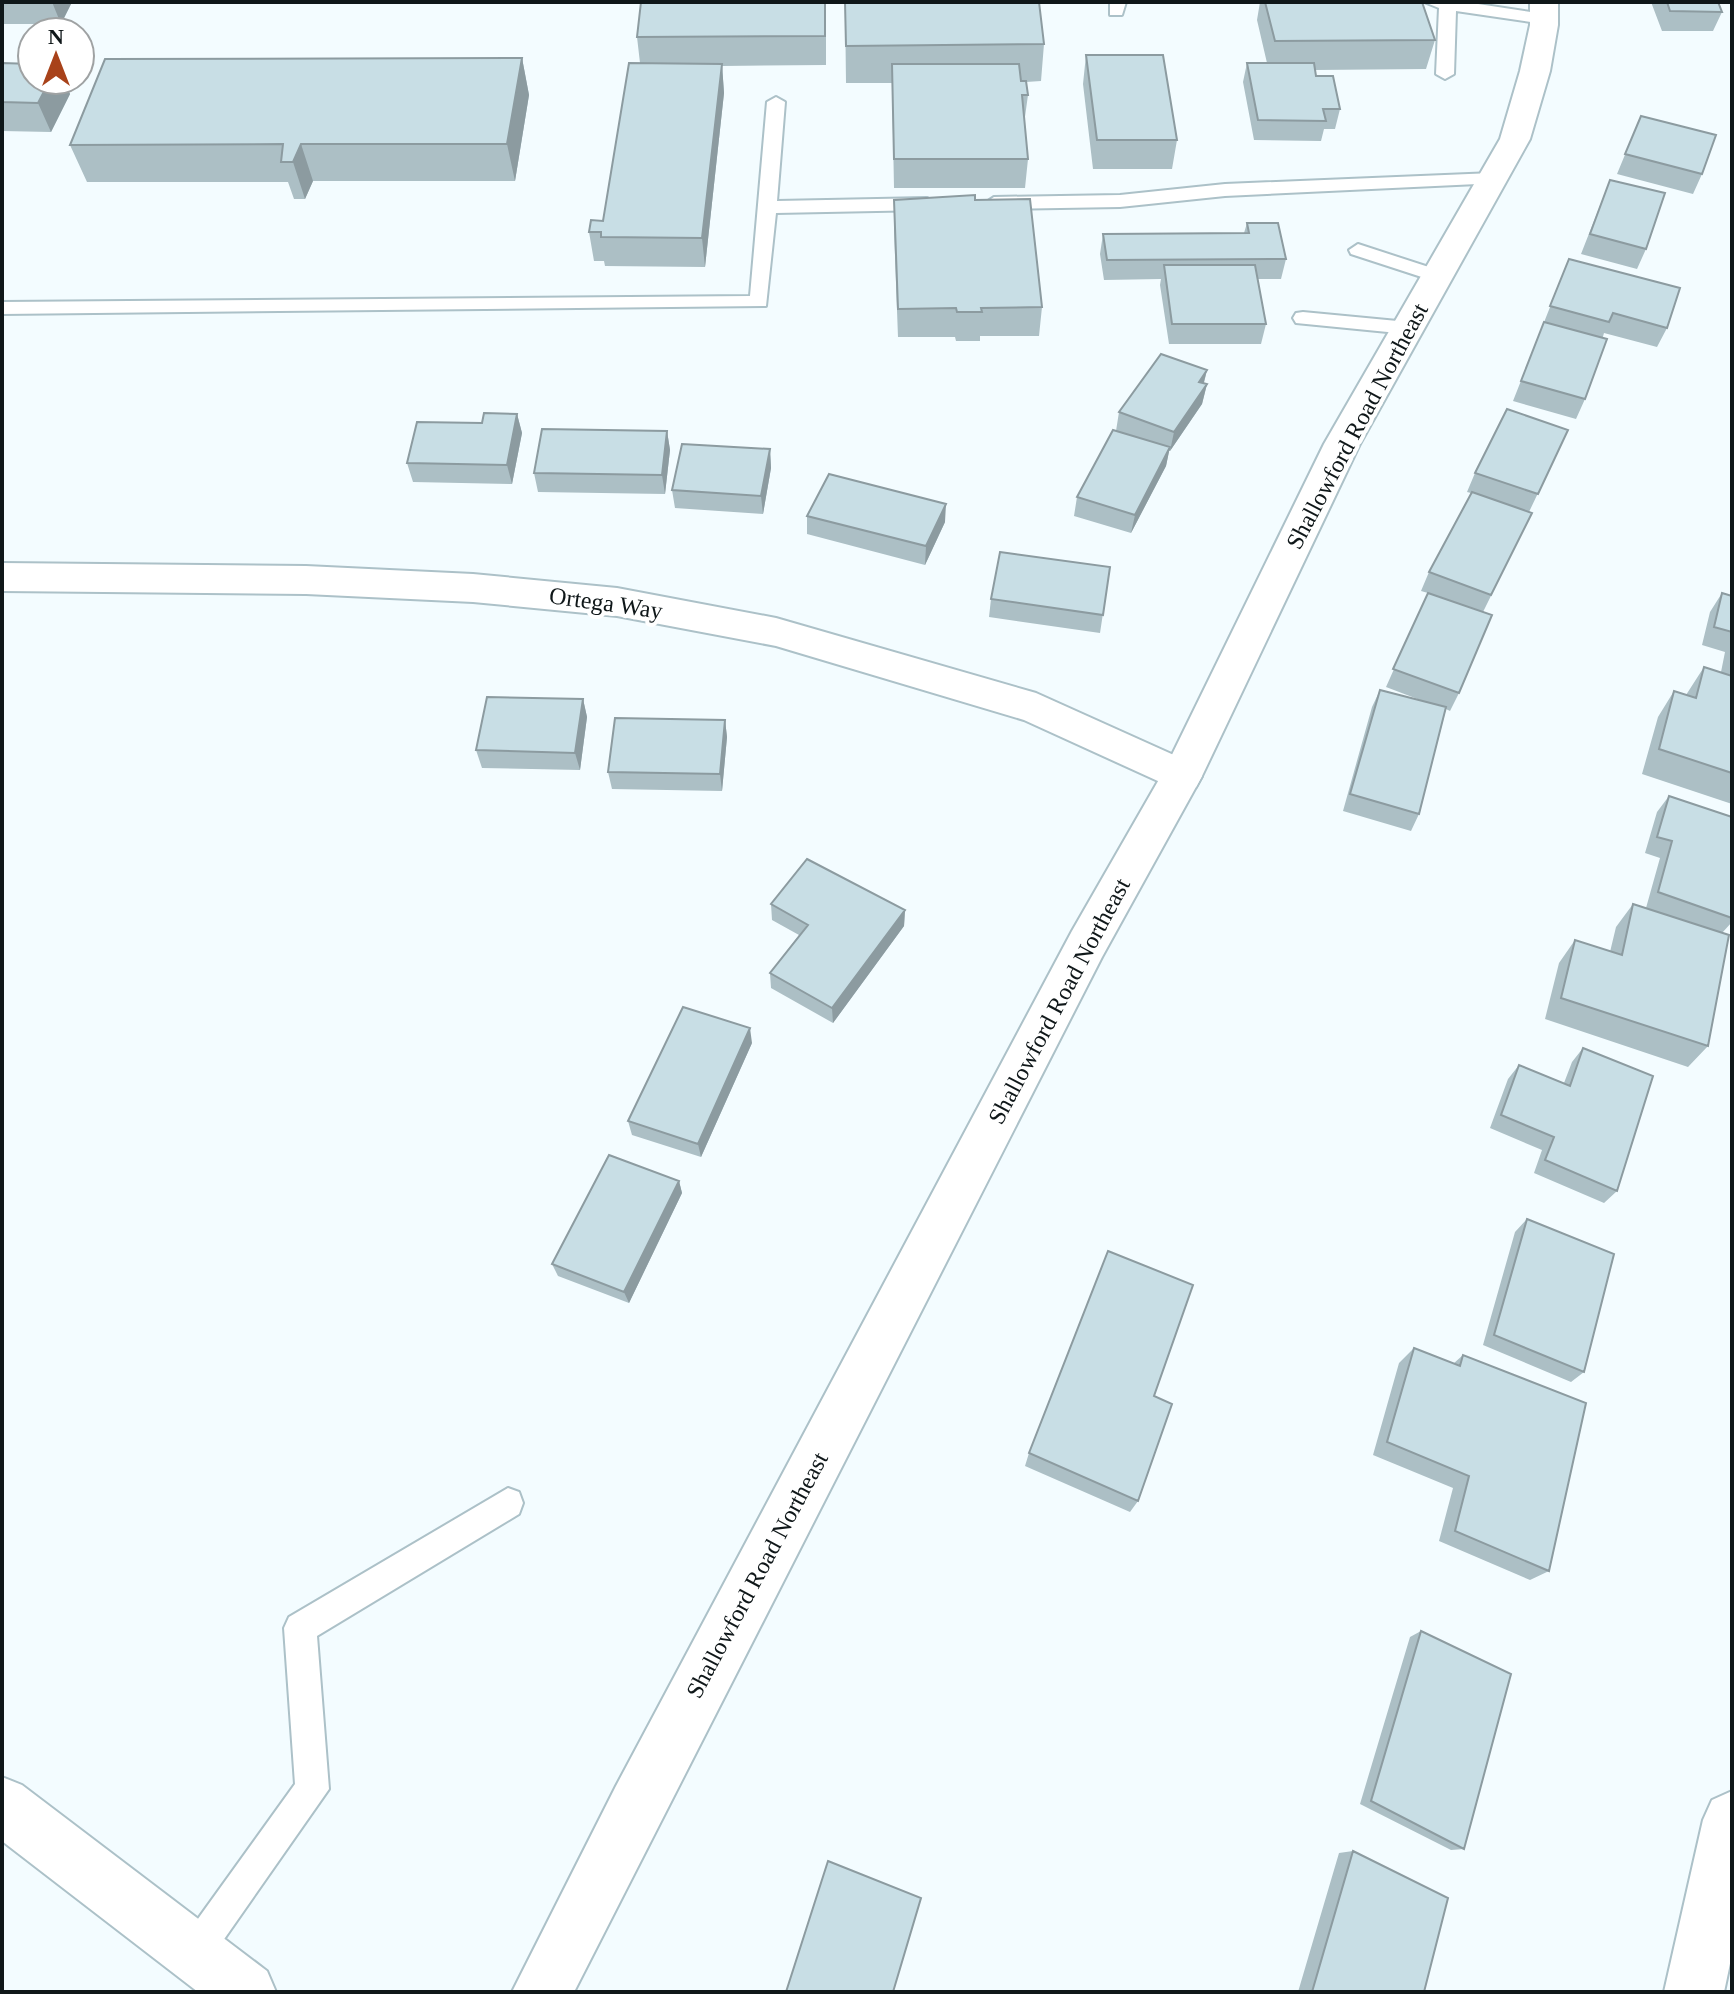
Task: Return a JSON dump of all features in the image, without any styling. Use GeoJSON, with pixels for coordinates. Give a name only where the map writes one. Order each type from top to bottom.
{"type":"FeatureCollection","features":[{"type":"Feature","properties":{"kind":"street","name":"Shallowford Road Northeast"},"geometry":{"type":"LineString","coordinates":[[542,1992],[1087,944],[1182,776],[1342,444],[1515,139],[1535,71],[1544,10]]}},
{"type":"Feature","properties":{"kind":"street","name":"Ortega Way"},"geometry":{"type":"LineString","coordinates":[[2,577],[321,581],[473,588],[617,602],[776,632],[1036,708],[1182,776]]}},
{"type":"Feature","properties":{"kind":"street"},"geometry":{"type":"LineString","coordinates":[[2,1805],[246,1992]]}},
{"type":"Feature","properties":{"kind":"street"},"geometry":{"type":"LineString","coordinates":[[1694,1992],[1732,1820]]}},
{"type":"Feature","properties":{"kind":"lane"},"geometry":{"type":"LineString","coordinates":[[1445,74],[1440,3],[1544,10]]}},
{"type":"Feature","properties":{"kind":"lane"},"geometry":{"type":"LineString","coordinates":[[2,308],[759,302],[776,102]]}},
{"type":"Feature","properties":{"kind":"lane"},"geometry":{"type":"LineString","coordinates":[[767,207],[1120,201],[1225,190],[1493,179]]}},
{"type":"Feature","properties":{"kind":"lane"},"geometry":{"type":"LineString","coordinates":[[1358,250],[1437,276]]}},
{"type":"Feature","properties":{"kind":"lane"},"geometry":{"type":"LineString","coordinates":[[1303,318],[1408,328]]}},
{"type":"Feature","properties":{"kind":"lane"},"geometry":{"type":"LineString","coordinates":[[194,1953],[312,1789],[300,1628],[508,1503]]}},
{"type":"Feature","properties":{"kind":"building"},"geometry":{"type":"Polygon","coordinates":[[[641,2],[825,2],[825,36],[637,37],[641,2]]]}},
{"type":"Feature","properties":{"kind":"building"},"geometry":{"type":"Polygon","coordinates":[[[845,2],[1039,2],[1044,44],[846,46],[845,2]]]}},
{"type":"Feature","properties":{"kind":"building"},"geometry":{"type":"Polygon","coordinates":[[[1265,2],[1422,2],[1435,40],[1275,41],[1265,2]]]}},
{"type":"Feature","properties":{"kind":"building"},"geometry":{"type":"Polygon","coordinates":[[[1667,2],[1718,2],[1722,12],[1670,11],[1667,2]]]}},
{"type":"Feature","properties":{"kind":"building"},"geometry":{"type":"Polygon","coordinates":[[[1086,55],[1163,55],[1177,140],[1097,140],[1086,55]]]}},
{"type":"Feature","properties":{"kind":"building"},"geometry":{"type":"Polygon","coordinates":[[[522,58],[507,144],[301,144],[293,162],[281,162],[283,144],[70,145],[90,96],[96,96],[96,81],[105,59],[522,58]]]}},
{"type":"Feature","properties":{"kind":"building"},"geometry":{"type":"Polygon","coordinates":[[[2,63],[16,63],[16,96],[42,96],[38,103],[2,102],[2,63]]]}},
{"type":"Feature","properties":{"kind":"building"},"geometry":{"type":"Polygon","coordinates":[[[629,63],[722,64],[702,238],[601,237],[601,232],[589,232],[591,220],[603,221],[629,63]]]}},
{"type":"Feature","properties":{"kind":"building"},"geometry":{"type":"Polygon","coordinates":[[[1247,63],[1314,63],[1316,76],[1333,76],[1340,109],[1323,109],[1326,121],[1258,120],[1247,63]]]}},
{"type":"Feature","properties":{"kind":"building"},"geometry":{"type":"Polygon","coordinates":[[[892,64],[1019,64],[1021,81],[1026,81],[1028,95],[1022,95],[1028,159],[894,159],[892,64]]]}},
{"type":"Feature","properties":{"kind":"building"},"geometry":{"type":"Polygon","coordinates":[[[1641,116],[1716,135],[1702,174],[1625,154],[1641,116]]]}},
{"type":"Feature","properties":{"kind":"building"},"geometry":{"type":"Polygon","coordinates":[[[1610,180],[1665,193],[1646,249],[1590,234],[1610,180]]]}},
{"type":"Feature","properties":{"kind":"building"},"geometry":{"type":"Polygon","coordinates":[[[975,195],[975,200],[1030,199],[1042,307],[981,308],[982,312],[957,312],[956,308],[898,309],[894,200],[975,195]]]}},
{"type":"Feature","properties":{"kind":"building"},"geometry":{"type":"Polygon","coordinates":[[[1247,223],[1278,223],[1286,259],[1107,260],[1103,234],[1249,233],[1247,223]]]}},
{"type":"Feature","properties":{"kind":"building"},"geometry":{"type":"Polygon","coordinates":[[[1569,259],[1680,288],[1667,328],[1613,313],[1609,322],[1550,306],[1569,259]]]}},
{"type":"Feature","properties":{"kind":"building"},"geometry":{"type":"Polygon","coordinates":[[[1164,265],[1255,265],[1266,324],[1172,324],[1164,265]]]}},
{"type":"Feature","properties":{"kind":"building"},"geometry":{"type":"Polygon","coordinates":[[[1544,322],[1607,339],[1585,399],[1521,381],[1544,322]]]}},
{"type":"Feature","properties":{"kind":"building"},"geometry":{"type":"Polygon","coordinates":[[[1161,354],[1207,370],[1199,382],[1207,384],[1174,432],[1119,412],[1161,354]]]}},
{"type":"Feature","properties":{"kind":"building"},"geometry":{"type":"Polygon","coordinates":[[[1507,409],[1568,430],[1538,494],[1475,473],[1507,409]]]}},
{"type":"Feature","properties":{"kind":"building"},"geometry":{"type":"Polygon","coordinates":[[[484,413],[517,414],[507,465],[407,463],[417,422],[482,423],[484,413]]]}},
{"type":"Feature","properties":{"kind":"building"},"geometry":{"type":"Polygon","coordinates":[[[542,429],[667,431],[662,475],[534,473],[542,429]]]}},
{"type":"Feature","properties":{"kind":"building"},"geometry":{"type":"Polygon","coordinates":[[[1113,430],[1170,447],[1135,515],[1077,497],[1113,430]]]}},
{"type":"Feature","properties":{"kind":"building"},"geometry":{"type":"Polygon","coordinates":[[[682,444],[770,449],[761,496],[672,490],[682,444]]]}},
{"type":"Feature","properties":{"kind":"building"},"geometry":{"type":"Polygon","coordinates":[[[829,474],[946,504],[926,546],[807,516],[829,474]]]}},
{"type":"Feature","properties":{"kind":"building"},"geometry":{"type":"Polygon","coordinates":[[[1472,492],[1532,513],[1491,595],[1429,572],[1472,492]]]}},
{"type":"Feature","properties":{"kind":"building"},"geometry":{"type":"Polygon","coordinates":[[[1000,552],[1110,567],[1103,615],[991,599],[1000,552]]]}},
{"type":"Feature","properties":{"kind":"building"},"geometry":{"type":"Polygon","coordinates":[[[1428,593],[1492,615],[1459,693],[1393,669],[1428,593]]]}},
{"type":"Feature","properties":{"kind":"building"},"geometry":{"type":"Polygon","coordinates":[[[1722,593],[1732,596],[1732,632],[1714,627],[1722,593]]]}},
{"type":"Feature","properties":{"kind":"building"},"geometry":{"type":"Polygon","coordinates":[[[1704,667],[1732,676],[1732,773],[1659,749],[1674,691],[1696,698],[1704,667]]]}},
{"type":"Feature","properties":{"kind":"building"},"geometry":{"type":"Polygon","coordinates":[[[1380,690],[1446,707],[1419,814],[1350,794],[1380,690]]]}},
{"type":"Feature","properties":{"kind":"building"},"geometry":{"type":"Polygon","coordinates":[[[487,697],[583,699],[575,753],[476,750],[487,697]]]}},
{"type":"Feature","properties":{"kind":"building"},"geometry":{"type":"Polygon","coordinates":[[[615,718],[725,720],[720,774],[608,772],[615,718]]]}},
{"type":"Feature","properties":{"kind":"building"},"geometry":{"type":"Polygon","coordinates":[[[1669,796],[1732,817],[1732,918],[1658,892],[1672,841],[1657,837],[1669,796]]]}},
{"type":"Feature","properties":{"kind":"building"},"geometry":{"type":"Polygon","coordinates":[[[807,859],[905,910],[832,1008],[770,973],[808,925],[771,904],[807,859]]]}},
{"type":"Feature","properties":{"kind":"building"},"geometry":{"type":"Polygon","coordinates":[[[1633,904],[1729,935],[1708,1046],[1561,998],[1575,940],[1622,955],[1633,904]]]}},
{"type":"Feature","properties":{"kind":"building"},"geometry":{"type":"Polygon","coordinates":[[[683,1007],[750,1028],[698,1144],[628,1121],[683,1007]]]}},
{"type":"Feature","properties":{"kind":"building"},"geometry":{"type":"Polygon","coordinates":[[[1583,1048],[1653,1076],[1617,1191],[1545,1160],[1554,1137],[1501,1115],[1519,1065],[1570,1086],[1583,1048]]]}},
{"type":"Feature","properties":{"kind":"building"},"geometry":{"type":"Polygon","coordinates":[[[609,1155],[679,1181],[624,1292],[552,1264],[609,1155]]]}},
{"type":"Feature","properties":{"kind":"building"},"geometry":{"type":"Polygon","coordinates":[[[1527,1219],[1614,1254],[1584,1372],[1494,1335],[1527,1219]]]}},
{"type":"Feature","properties":{"kind":"building"},"geometry":{"type":"Polygon","coordinates":[[[1108,1251],[1193,1285],[1154,1396],[1172,1404],[1138,1501],[1029,1453],[1108,1251]]]}},
{"type":"Feature","properties":{"kind":"building"},"geometry":{"type":"Polygon","coordinates":[[[1414,1348],[1460,1366],[1463,1355],[1586,1403],[1549,1571],[1455,1531],[1469,1476],[1387,1442],[1414,1348]]]}},
{"type":"Feature","properties":{"kind":"building"},"geometry":{"type":"Polygon","coordinates":[[[1421,1631],[1511,1674],[1464,1849],[1371,1801],[1421,1631]]]}},
{"type":"Feature","properties":{"kind":"building"},"geometry":{"type":"Polygon","coordinates":[[[1353,1851],[1448,1898],[1424,1992],[1312,1992],[1353,1851]]]}},
{"type":"Feature","properties":{"kind":"building"},"geometry":{"type":"Polygon","coordinates":[[[828,1861],[921,1898],[893,1992],[786,1992],[828,1861]]]}}]}
